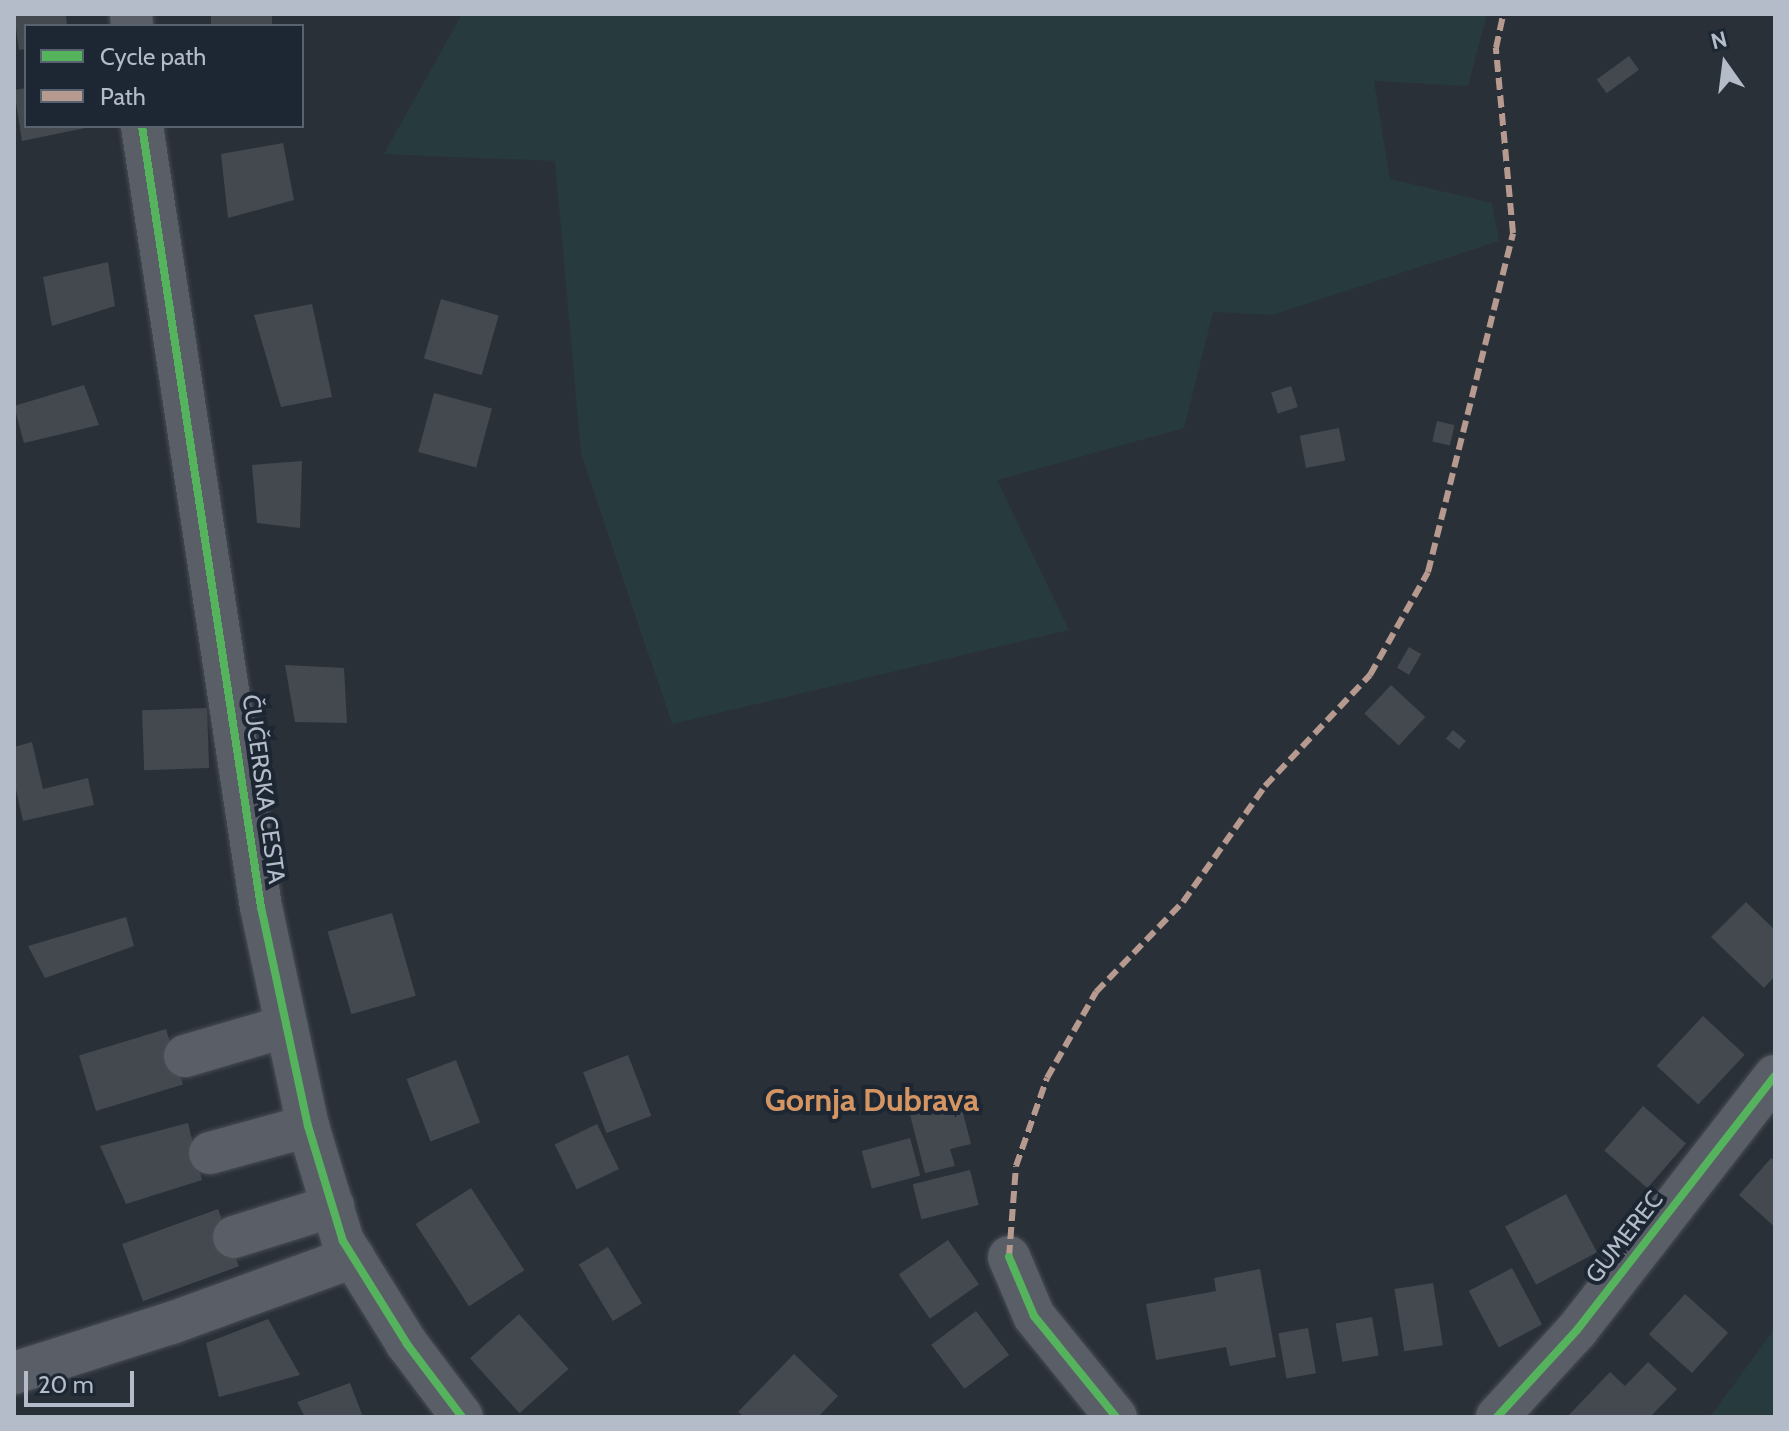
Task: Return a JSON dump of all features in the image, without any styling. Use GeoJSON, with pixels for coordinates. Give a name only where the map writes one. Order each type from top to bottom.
{"type":"FeatureCollection","features":[{"type":"Feature","properties":{"kind":"street","name":"ČUČERSKA CESTA"},"geometry":{"type":"LineString","coordinates":[[142,128],[261,907],[308,1126],[353,1257],[407,1344],[462,1417]]}},
{"type":"Feature","properties":{"kind":"street"},"geometry":{"type":"LineString","coordinates":[[185,1056],[287,1026]]}},
{"type":"Feature","properties":{"kind":"street","name":"GUMEREC"},"geometry":{"type":"LineString","coordinates":[[1497,1417],[1577,1330],[1775,1076]]}},
{"type":"Feature","properties":{"kind":"street"},"geometry":{"type":"LineString","coordinates":[[210,1153],[308,1126]]}},
{"type":"Feature","properties":{"kind":"street"},"geometry":{"type":"LineString","coordinates":[[234,1237],[333,1206]]}},
{"type":"Feature","properties":{"kind":"street"},"geometry":{"type":"LineString","coordinates":[[14,1373],[171,1323],[353,1257]]}},
{"type":"Feature","properties":{"kind":"street"},"geometry":{"type":"LineString","coordinates":[[1009,1257],[1034,1316],[1116,1417]]}},
{"type":"Feature","properties":{"kind":"green space"},"geometry":{"type":"Polygon","coordinates":[[[462,14],[1487,14],[1468,86],[1374,81],[1390,179],[1492,203],[1499,241],[1272,315],[1213,312],[1184,428],[997,480],[1069,630],[672,724],[581,453],[555,161],[384,154],[462,14]]]}},
{"type":"Feature","properties":{"kind":"green space"},"geometry":{"type":"Polygon","coordinates":[[[1775,1328],[1775,1417],[1710,1417],[1775,1328]]]}},
{"type":"Feature","properties":{"kind":"building"},"geometry":{"type":"Polygon","coordinates":[[[14,14],[66,14],[67,24],[24,24],[24,49],[19,50],[14,14]]]}},
{"type":"Feature","properties":{"kind":"building"},"geometry":{"type":"Polygon","coordinates":[[[211,14],[272,14],[272,24],[211,24],[211,14]]]}},
{"type":"Feature","properties":{"kind":"building"},"geometry":{"type":"Polygon","coordinates":[[[1629,56],[1639,70],[1607,93],[1597,80],[1629,56]]]}},
{"type":"Feature","properties":{"kind":"building"},"geometry":{"type":"Polygon","coordinates":[[[24,88],[24,128],[85,128],[22,141],[14,90],[24,88]]]}},
{"type":"Feature","properties":{"kind":"building"},"geometry":{"type":"Polygon","coordinates":[[[283,143],[294,200],[228,218],[221,154],[283,143]]]}},
{"type":"Feature","properties":{"kind":"building"},"geometry":{"type":"Polygon","coordinates":[[[108,262],[115,306],[52,326],[43,277],[108,262]]]}},
{"type":"Feature","properties":{"kind":"building"},"geometry":{"type":"Polygon","coordinates":[[[441,299],[499,316],[482,375],[424,359],[441,299]]]}},
{"type":"Feature","properties":{"kind":"building"},"geometry":{"type":"Polygon","coordinates":[[[312,304],[332,397],[281,407],[254,315],[312,304]]]}},
{"type":"Feature","properties":{"kind":"building"},"geometry":{"type":"Polygon","coordinates":[[[84,385],[99,425],[24,443],[14,406],[84,385]]]}},
{"type":"Feature","properties":{"kind":"building"},"geometry":{"type":"Polygon","coordinates":[[[1291,386],[1298,407],[1278,413],[1271,392],[1291,386]]]}},
{"type":"Feature","properties":{"kind":"building"},"geometry":{"type":"Polygon","coordinates":[[[434,393],[492,409],[476,467],[418,452],[434,393]]]}},
{"type":"Feature","properties":{"kind":"building"},"geometry":{"type":"Polygon","coordinates":[[[1437,421],[1455,425],[1450,446],[1432,441],[1437,421]]]}},
{"type":"Feature","properties":{"kind":"building"},"geometry":{"type":"Polygon","coordinates":[[[1339,428],[1345,460],[1306,468],[1300,436],[1339,428]]]}},
{"type":"Feature","properties":{"kind":"building"},"geometry":{"type":"Polygon","coordinates":[[[302,461],[300,528],[257,523],[252,465],[302,461]]]}},
{"type":"Feature","properties":{"kind":"building"},"geometry":{"type":"Polygon","coordinates":[[[1409,647],[1421,654],[1409,675],[1397,668],[1409,647]]]}},
{"type":"Feature","properties":{"kind":"building"},"geometry":{"type":"Polygon","coordinates":[[[285,665],[344,668],[347,723],[295,722],[285,665]]]}},
{"type":"Feature","properties":{"kind":"building"},"geometry":{"type":"Polygon","coordinates":[[[1391,685],[1425,717],[1399,746],[1364,714],[1391,685]]]}},
{"type":"Feature","properties":{"kind":"building"},"geometry":{"type":"Polygon","coordinates":[[[207,708],[209,768],[144,770],[142,710],[207,708]]]}},
{"type":"Feature","properties":{"kind":"building"},"geometry":{"type":"Polygon","coordinates":[[[1453,730],[1466,741],[1459,749],[1446,738],[1453,730]]]}},
{"type":"Feature","properties":{"kind":"building"},"geometry":{"type":"Polygon","coordinates":[[[32,742],[43,789],[88,778],[94,805],[23,821],[14,781],[14,747],[32,742]]]}},
{"type":"Feature","properties":{"kind":"building"},"geometry":{"type":"Polygon","coordinates":[[[1746,902],[1775,930],[1775,976],[1764,988],[1711,937],[1746,902]]]}},
{"type":"Feature","properties":{"kind":"building"},"geometry":{"type":"Polygon","coordinates":[[[392,913],[416,996],[351,1014],[328,931],[392,913]]]}},
{"type":"Feature","properties":{"kind":"building"},"geometry":{"type":"Polygon","coordinates":[[[126,917],[134,946],[45,978],[28,946],[126,917]]]}},
{"type":"Feature","properties":{"kind":"building"},"geometry":{"type":"Polygon","coordinates":[[[1703,1016],[1745,1055],[1698,1105],[1657,1066],[1703,1016]]]}},
{"type":"Feature","properties":{"kind":"building"},"geometry":{"type":"Polygon","coordinates":[[[166,1029],[183,1084],[96,1111],[79,1056],[166,1029]]]}},
{"type":"Feature","properties":{"kind":"building"},"geometry":{"type":"Polygon","coordinates":[[[628,1055],[651,1116],[606,1133],[583,1072],[628,1055]]]}},
{"type":"Feature","properties":{"kind":"building"},"geometry":{"type":"Polygon","coordinates":[[[456,1060],[480,1123],[431,1142],[407,1079],[456,1060]]]}},
{"type":"Feature","properties":{"kind":"building"},"geometry":{"type":"Polygon","coordinates":[[[958,1094],[971,1144],[950,1149],[955,1166],[925,1173],[908,1107],[958,1094]]]}},
{"type":"Feature","properties":{"kind":"building"},"geometry":{"type":"Polygon","coordinates":[[[1643,1106],[1686,1143],[1647,1188],[1604,1151],[1643,1106]]]}},
{"type":"Feature","properties":{"kind":"building"},"geometry":{"type":"Polygon","coordinates":[[[188,1123],[202,1180],[126,1204],[100,1146],[188,1123]]]}},
{"type":"Feature","properties":{"kind":"building"},"geometry":{"type":"Polygon","coordinates":[[[597,1124],[619,1169],[577,1190],[555,1145],[597,1124]]]}},
{"type":"Feature","properties":{"kind":"building"},"geometry":{"type":"Polygon","coordinates":[[[910,1138],[920,1176],[872,1189],[862,1151],[910,1138]]]}},
{"type":"Feature","properties":{"kind":"building"},"geometry":{"type":"Polygon","coordinates":[[[1771,1158],[1775,1161],[1775,1227],[1739,1195],[1771,1158]]]}},
{"type":"Feature","properties":{"kind":"building"},"geometry":{"type":"Polygon","coordinates":[[[970,1170],[979,1205],[921,1219],[913,1184],[970,1170]]]}},
{"type":"Feature","properties":{"kind":"building"},"geometry":{"type":"Polygon","coordinates":[[[471,1188],[524,1270],[469,1306],[416,1224],[471,1188]]]}},
{"type":"Feature","properties":{"kind":"building"},"geometry":{"type":"Polygon","coordinates":[[[1566,1194],[1597,1252],[1536,1285],[1505,1226],[1566,1194]]]}},
{"type":"Feature","properties":{"kind":"building"},"geometry":{"type":"Polygon","coordinates":[[[218,1209],[239,1266],[143,1301],[122,1244],[218,1209]]]}},
{"type":"Feature","properties":{"kind":"building"},"geometry":{"type":"Polygon","coordinates":[[[948,1240],[979,1284],[930,1319],[899,1274],[948,1240]]]}},
{"type":"Feature","properties":{"kind":"building"},"geometry":{"type":"Polygon","coordinates":[[[608,1247],[642,1304],[613,1321],[579,1265],[608,1247]]]}},
{"type":"Feature","properties":{"kind":"building"},"geometry":{"type":"Polygon","coordinates":[[[1512,1268],[1542,1325],[1499,1348],[1469,1291],[1512,1268]]]}},
{"type":"Feature","properties":{"kind":"building"},"geometry":{"type":"Polygon","coordinates":[[[1260,1269],[1276,1357],[1230,1366],[1226,1347],[1156,1360],[1146,1304],[1216,1291],[1214,1278],[1260,1269]]]}},
{"type":"Feature","properties":{"kind":"building"},"geometry":{"type":"Polygon","coordinates":[[[1433,1283],[1443,1345],[1404,1351],[1394,1289],[1433,1283]]]}},
{"type":"Feature","properties":{"kind":"building"},"geometry":{"type":"Polygon","coordinates":[[[1685,1294],[1728,1333],[1692,1373],[1649,1334],[1685,1294]]]}},
{"type":"Feature","properties":{"kind":"building"},"geometry":{"type":"Polygon","coordinates":[[[976,1311],[1009,1355],[964,1389],[931,1345],[976,1311]]]}},
{"type":"Feature","properties":{"kind":"building"},"geometry":{"type":"Polygon","coordinates":[[[519,1314],[569,1369],[519,1413],[470,1358],[519,1314]]]}},
{"type":"Feature","properties":{"kind":"building"},"geometry":{"type":"Polygon","coordinates":[[[1372,1317],[1379,1355],[1342,1362],[1336,1323],[1372,1317]]]}},
{"type":"Feature","properties":{"kind":"building"},"geometry":{"type":"Polygon","coordinates":[[[268,1319],[300,1375],[219,1397],[206,1343],[268,1319]]]}},
{"type":"Feature","properties":{"kind":"building"},"geometry":{"type":"Polygon","coordinates":[[[1308,1328],[1316,1373],[1286,1379],[1278,1333],[1308,1328]]]}},
{"type":"Feature","properties":{"kind":"building"},"geometry":{"type":"Polygon","coordinates":[[[794,1354],[838,1396],[818,1417],[744,1417],[738,1412],[794,1354]]]}},
{"type":"Feature","properties":{"kind":"building"},"geometry":{"type":"Polygon","coordinates":[[[1648,1362],[1677,1389],[1650,1417],[1567,1417],[1610,1372],[1625,1386],[1648,1362]]]}},
{"type":"Feature","properties":{"kind":"building"},"geometry":{"type":"Polygon","coordinates":[[[350,1383],[363,1417],[305,1417],[297,1402],[350,1383]]]}},
{"type":"Feature","properties":{"kind":"marked path"},"geometry":{"type":"LineString","coordinates":[[1009,1257],[1016,1166],[1047,1078],[1096,992],[1183,902],[1265,786],[1370,675],[1428,572],[1513,233],[1496,48],[1503,14]]}},
{"type":"Feature","properties":{"kind":"cycle path"},"geometry":{"type":"LineString","coordinates":[[142,128],[261,907],[308,1126],[343,1241],[407,1344],[462,1417]]}},
{"type":"Feature","properties":{"kind":"cycle path"},"geometry":{"type":"LineString","coordinates":[[1497,1417],[1577,1330],[1775,1076]]}},
{"type":"Feature","properties":{"kind":"cycle path"},"geometry":{"type":"LineString","coordinates":[[1009,1257],[1034,1316],[1116,1417]]}},
{"type":"Feature","properties":{"kind":"district","name":"Gornja Dubrava"},"geometry":{"type":"Point","coordinates":[872,1100]}}]}
